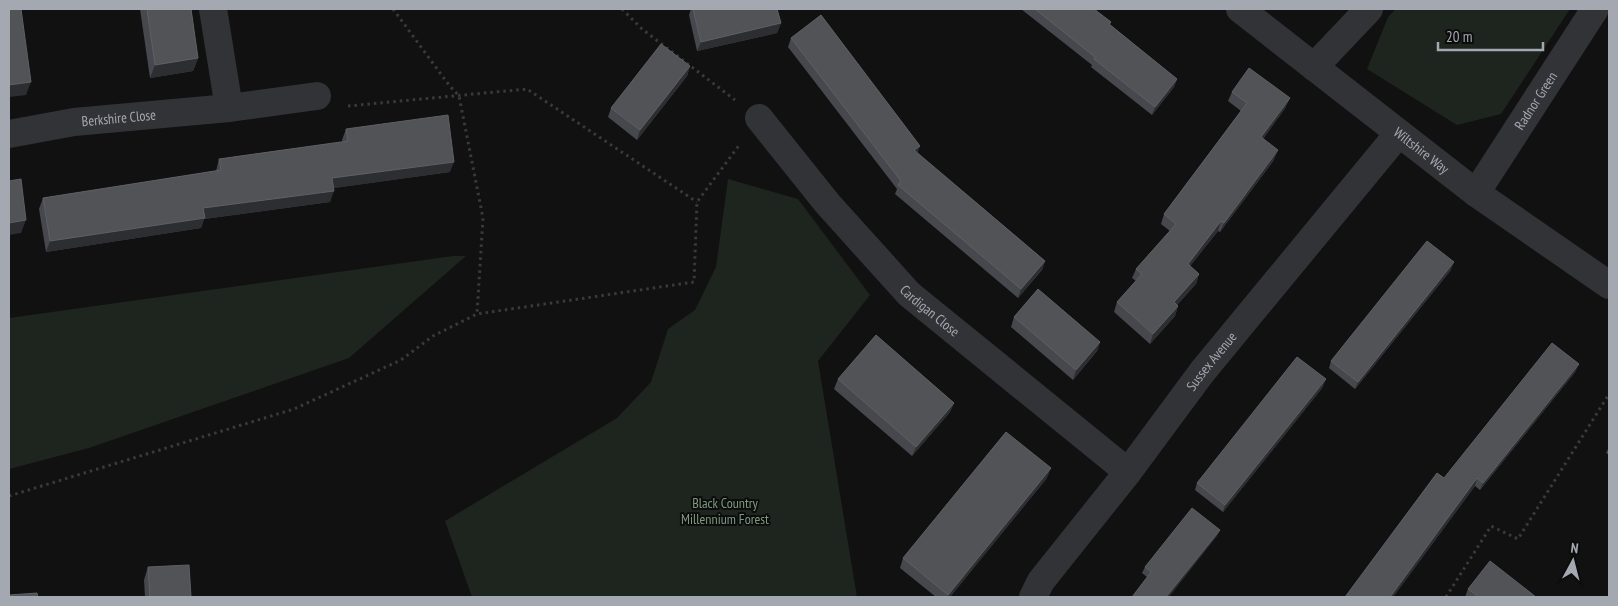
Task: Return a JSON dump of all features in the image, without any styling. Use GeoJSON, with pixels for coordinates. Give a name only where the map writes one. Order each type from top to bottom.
{"type":"FeatureCollection","features":[{"type":"Feature","properties":{"kind":"street"},"geometry":{"type":"LineString","coordinates":[[213,9],[229,108]]}},
{"type":"Feature","properties":{"kind":"street","name":"Wiltshire Way"},"geometry":{"type":"LineString","coordinates":[[1240,9],[1476,193],[1609,285]]}},
{"type":"Feature","properties":{"kind":"street"},"geometry":{"type":"LineString","coordinates":[[1314,67],[1369,9]]}},
{"type":"Feature","properties":{"kind":"street","name":"Radnor Green"},"geometry":{"type":"LineString","coordinates":[[1476,193],[1595,9]]}},
{"type":"Feature","properties":{"kind":"street","name":"Berkshire Close"},"geometry":{"type":"LineString","coordinates":[[9,134],[74,122],[229,108],[317,96]]}},
{"type":"Feature","properties":{"kind":"street","name":"Cardigan Close"},"geometry":{"type":"LineString","coordinates":[[759,118],[827,203],[909,294],[1128,472]]}},
{"type":"Feature","properties":{"kind":"street","name":"Sussex Avenue"},"geometry":{"type":"LineString","coordinates":[[1033,597],[1042,581],[1128,472],[1202,372],[1399,133]]}},
{"type":"Feature","properties":{"kind":"path"},"geometry":{"type":"LineString","coordinates":[[394,9],[459,96],[483,218],[477,314]]}},
{"type":"Feature","properties":{"kind":"path"},"geometry":{"type":"LineString","coordinates":[[9,496],[294,409],[400,360],[433,336],[477,314],[694,282],[697,202],[759,118],[642,29],[622,9]]}},
{"type":"Feature","properties":{"kind":"path"},"geometry":{"type":"LineString","coordinates":[[317,96],[328,108],[527,89],[697,202]]}},
{"type":"Feature","properties":{"kind":"path"},"geometry":{"type":"LineString","coordinates":[[1446,597],[1491,526],[1518,539],[1609,394]]}},
{"type":"Feature","properties":{"kind":"green space"},"geometry":{"type":"Polygon","coordinates":[[[1396,9],[1570,9],[1501,114],[1457,125],[1367,69],[1388,17],[1396,9]]]}},
{"type":"Feature","properties":{"kind":"green space","name":"Black Country Millennium Forest"},"geometry":{"type":"Polygon","coordinates":[[[728,179],[798,199],[870,295],[818,361],[857,597],[472,597],[445,521],[617,418],[651,382],[668,329],[695,310],[716,267],[728,179]]]}},
{"type":"Feature","properties":{"kind":"green space"},"geometry":{"type":"Polygon","coordinates":[[[453,256],[466,256],[349,358],[89,448],[9,469],[9,318],[453,256]]]}},
{"type":"Feature","properties":{"kind":"building"},"geometry":{"type":"Polygon","coordinates":[[[9,9],[21,9],[31,82],[9,85],[9,9]]]}},
{"type":"Feature","properties":{"kind":"building"},"geometry":{"type":"Polygon","coordinates":[[[147,9],[191,9],[198,58],[155,65],[147,9]]]}},
{"type":"Feature","properties":{"kind":"building"},"geometry":{"type":"Polygon","coordinates":[[[693,9],[777,9],[781,23],[701,42],[693,9]]]}},
{"type":"Feature","properties":{"kind":"building"},"geometry":{"type":"Polygon","coordinates":[[[1035,9],[1094,9],[1111,22],[1109,24],[1177,79],[1155,107],[1035,9]]]}},
{"type":"Feature","properties":{"kind":"building"},"geometry":{"type":"Polygon","coordinates":[[[821,15],[920,146],[914,150],[1045,261],[1021,289],[898,185],[901,181],[791,38],[821,15]]]}},
{"type":"Feature","properties":{"kind":"building"},"geometry":{"type":"Polygon","coordinates":[[[661,44],[690,66],[640,130],[611,108],[661,44]]]}},
{"type":"Feature","properties":{"kind":"building"},"geometry":{"type":"Polygon","coordinates":[[[1249,68],[1290,98],[1261,137],[1278,150],[1224,223],[1221,221],[1188,264],[1199,274],[1174,302],[1178,306],[1153,334],[1117,302],[1142,274],[1136,269],[1176,224],[1164,214],[1247,103],[1232,92],[1249,68]]]}},
{"type":"Feature","properties":{"kind":"building"},"geometry":{"type":"Polygon","coordinates":[[[448,115],[454,162],[332,178],[334,191],[203,208],[205,218],[50,241],[43,198],[221,170],[219,159],[348,141],[346,129],[448,115]]]}},
{"type":"Feature","properties":{"kind":"building"},"geometry":{"type":"Polygon","coordinates":[[[21,179],[26,220],[9,223],[9,181],[21,179]]]}},
{"type":"Feature","properties":{"kind":"building"},"geometry":{"type":"Polygon","coordinates":[[[1427,241],[1454,262],[1358,382],[1331,361],[1427,241]]]}},
{"type":"Feature","properties":{"kind":"building"},"geometry":{"type":"Polygon","coordinates":[[[1038,289],[1100,342],[1076,370],[1014,317],[1038,289]]]}},
{"type":"Feature","properties":{"kind":"building"},"geometry":{"type":"Polygon","coordinates":[[[876,335],[954,403],[916,447],[838,379],[876,335]]]}},
{"type":"Feature","properties":{"kind":"building"},"geometry":{"type":"Polygon","coordinates":[[[1552,343],[1579,364],[1483,483],[1477,478],[1390,597],[1345,597],[1437,473],[1444,478],[1552,343]]]}},
{"type":"Feature","properties":{"kind":"building"},"geometry":{"type":"Polygon","coordinates":[[[1297,357],[1326,379],[1225,505],[1197,483],[1297,357]]]}},
{"type":"Feature","properties":{"kind":"building"},"geometry":{"type":"Polygon","coordinates":[[[1006,432],[1051,468],[948,595],[903,558],[1006,432]]]}},
{"type":"Feature","properties":{"kind":"building"},"geometry":{"type":"Polygon","coordinates":[[[1192,508],[1220,530],[1166,597],[1132,597],[1151,572],[1145,567],[1192,508]]]}},
{"type":"Feature","properties":{"kind":"building"},"geometry":{"type":"Polygon","coordinates":[[[1490,561],[1536,597],[1479,597],[1468,589],[1490,561]]]}},
{"type":"Feature","properties":{"kind":"building"},"geometry":{"type":"Polygon","coordinates":[[[189,565],[191,597],[150,597],[148,567],[189,565]]]}},
{"type":"Feature","properties":{"kind":"building"},"geometry":{"type":"Polygon","coordinates":[[[37,593],[38,597],[9,597],[9,595],[37,593]]]}}]}
